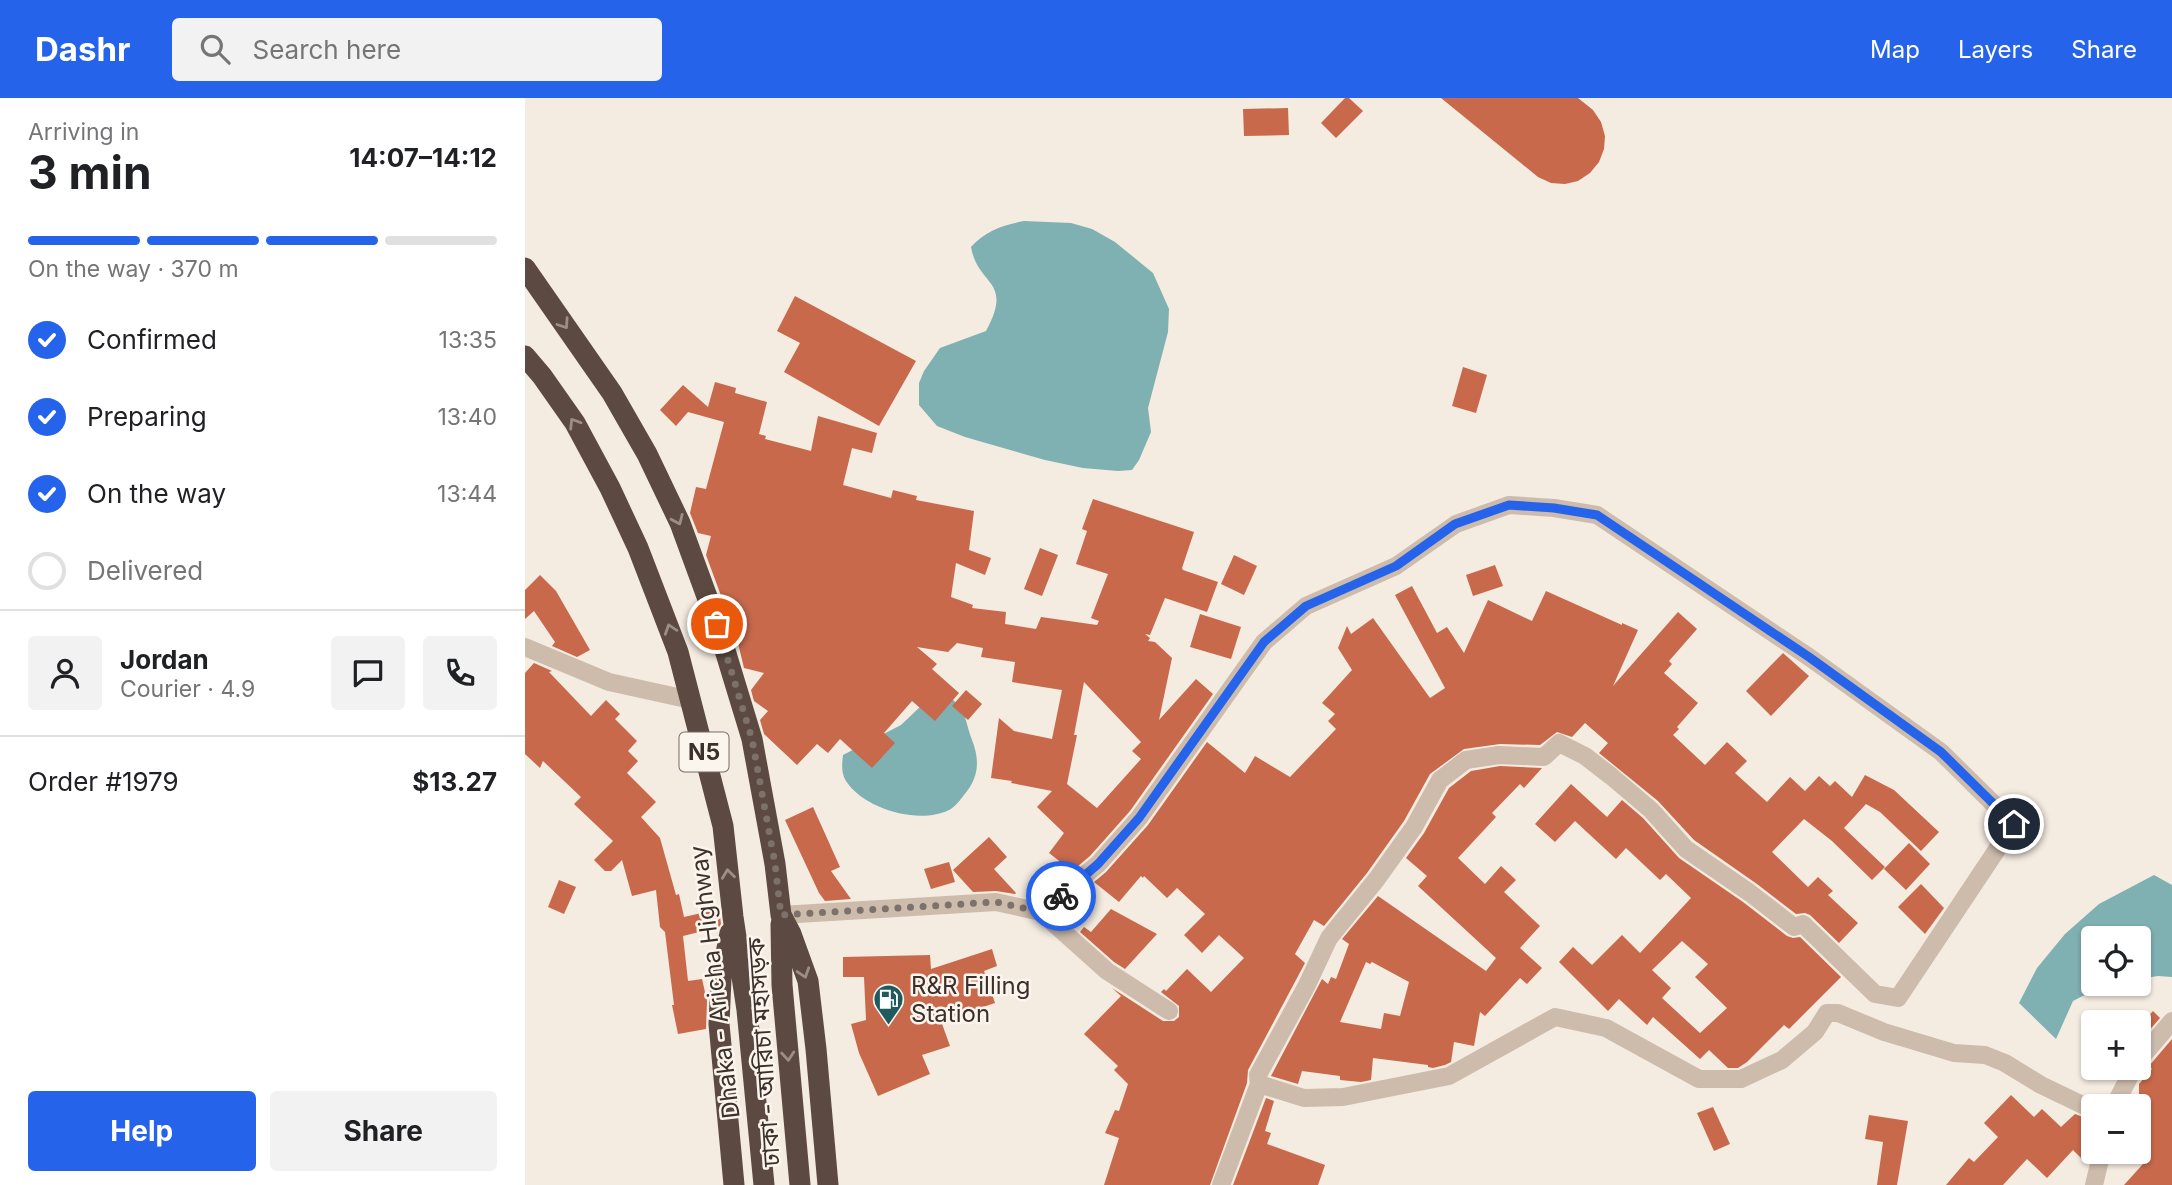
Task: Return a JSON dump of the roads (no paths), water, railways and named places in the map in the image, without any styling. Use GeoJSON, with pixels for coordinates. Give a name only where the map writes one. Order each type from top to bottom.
{"type":"FeatureCollection","features":[{"type":"Feature","properties":{"kind":"highway","name":"ঢাকা - আরিচা মহাসড়ক"},"geometry":{"type":"LineString","coordinates":[[525,268],[612,393],[647,454],[680,523],[717,624],[752,739],[775,864],[781,915],[782,985],[800,1185]]}},
{"type":"Feature","properties":{"kind":"highway","name":"Dhaka - Aricha Highway"},"geometry":{"type":"LineString","coordinates":[[525,356],[575,423],[610,488],[661,603],[678,652],[723,826],[747,1010],[764,1185]]}},
{"type":"Feature","properties":{"kind":"highway","name":"ঢাকা - আরিচা মহাসড়ক"},"geometry":{"type":"LineString","coordinates":[[781,915],[808,981],[817,1049],[828,1185]]}},
{"type":"Feature","properties":{"kind":"highway","name":"ঢাকা - আরিচা মহাসড়ক"},"geometry":{"type":"LineString","coordinates":[[733,917],[721,979],[719,1024],[734,1185]]}},
{"type":"Feature","properties":{"kind":"street"},"geometry":{"type":"LineString","coordinates":[[1041,912],[1098,864],[1139,818],[1264,642],[1306,606],[1396,566],[1455,524],[1509,505],[1554,508],[1597,515],[1809,657],[1941,752],[2014,824],[1898,998],[1875,994],[1803,924],[1794,927],[1686,849],[1650,810],[1585,756],[1559,743],[1543,757],[1499,755],[1465,760],[1440,780],[1406,838],[1329,938],[1307,985],[1258,1074],[1259,1084],[1221,1185]]}},
{"type":"Feature","properties":{"kind":"street"},"geometry":{"type":"LineString","coordinates":[[525,647],[609,682],[691,700]]}},
{"type":"Feature","properties":{"kind":"street"},"geometry":{"type":"LineString","coordinates":[[781,915],[996,902],[1041,912],[1107,971],[1169,1011]]}},
{"type":"Feature","properties":{"kind":"street"},"geometry":{"type":"LineString","coordinates":[[1259,1084],[1304,1098],[1343,1097],[1449,1076],[1555,1017],[1606,1028],[1699,1079],[1741,1079],[1782,1060],[1815,1032],[1827,1013],[1838,1013],[1884,1032],[1954,1053],[1985,1055],[2081,1104]]}},
{"type":"Feature","properties":{"kind":"street"},"geometry":{"type":"LineString","coordinates":[[2151,1046],[2172,1021]]}},
{"type":"Feature","properties":{"kind":"street"},"geometry":{"type":"LineString","coordinates":[[2094,1185],[2099,1164]]}},
{"type":"Feature","properties":{"kind":"water"},"geometry":{"type":"Polygon","coordinates":[[[1024,221],[1071,223],[1092,229],[1115,242],[1153,273],[1169,309],[1168,332],[1148,408],[1151,432],[1132,470],[1083,468],[965,437],[937,426],[919,405],[919,383],[940,348],[986,331],[994,314],[995,292],[980,270],[971,247],[995,230],[1024,221]]]}},
{"type":"Feature","properties":{"kind":"water"},"geometry":{"type":"Polygon","coordinates":[[[950,697],[965,717],[977,762],[973,782],[955,805],[937,814],[908,815],[879,806],[854,791],[843,775],[843,755],[901,725],[921,706],[950,697]]]}},
{"type":"Feature","properties":{"kind":"water"},"geometry":{"type":"Polygon","coordinates":[[[2154,875],[2172,885],[2172,977],[2151,977],[2151,926],[2081,926],[2083,996],[2073,1001],[2056,1039],[2019,1003],[2037,968],[2065,934],[2099,904],[2154,875]]]}},
{"type":"Feature","properties":{"kind":"place","name":"R&R Filling Station"},"geometry":{"type":"Point","coordinates":[888,1027]}}]}
